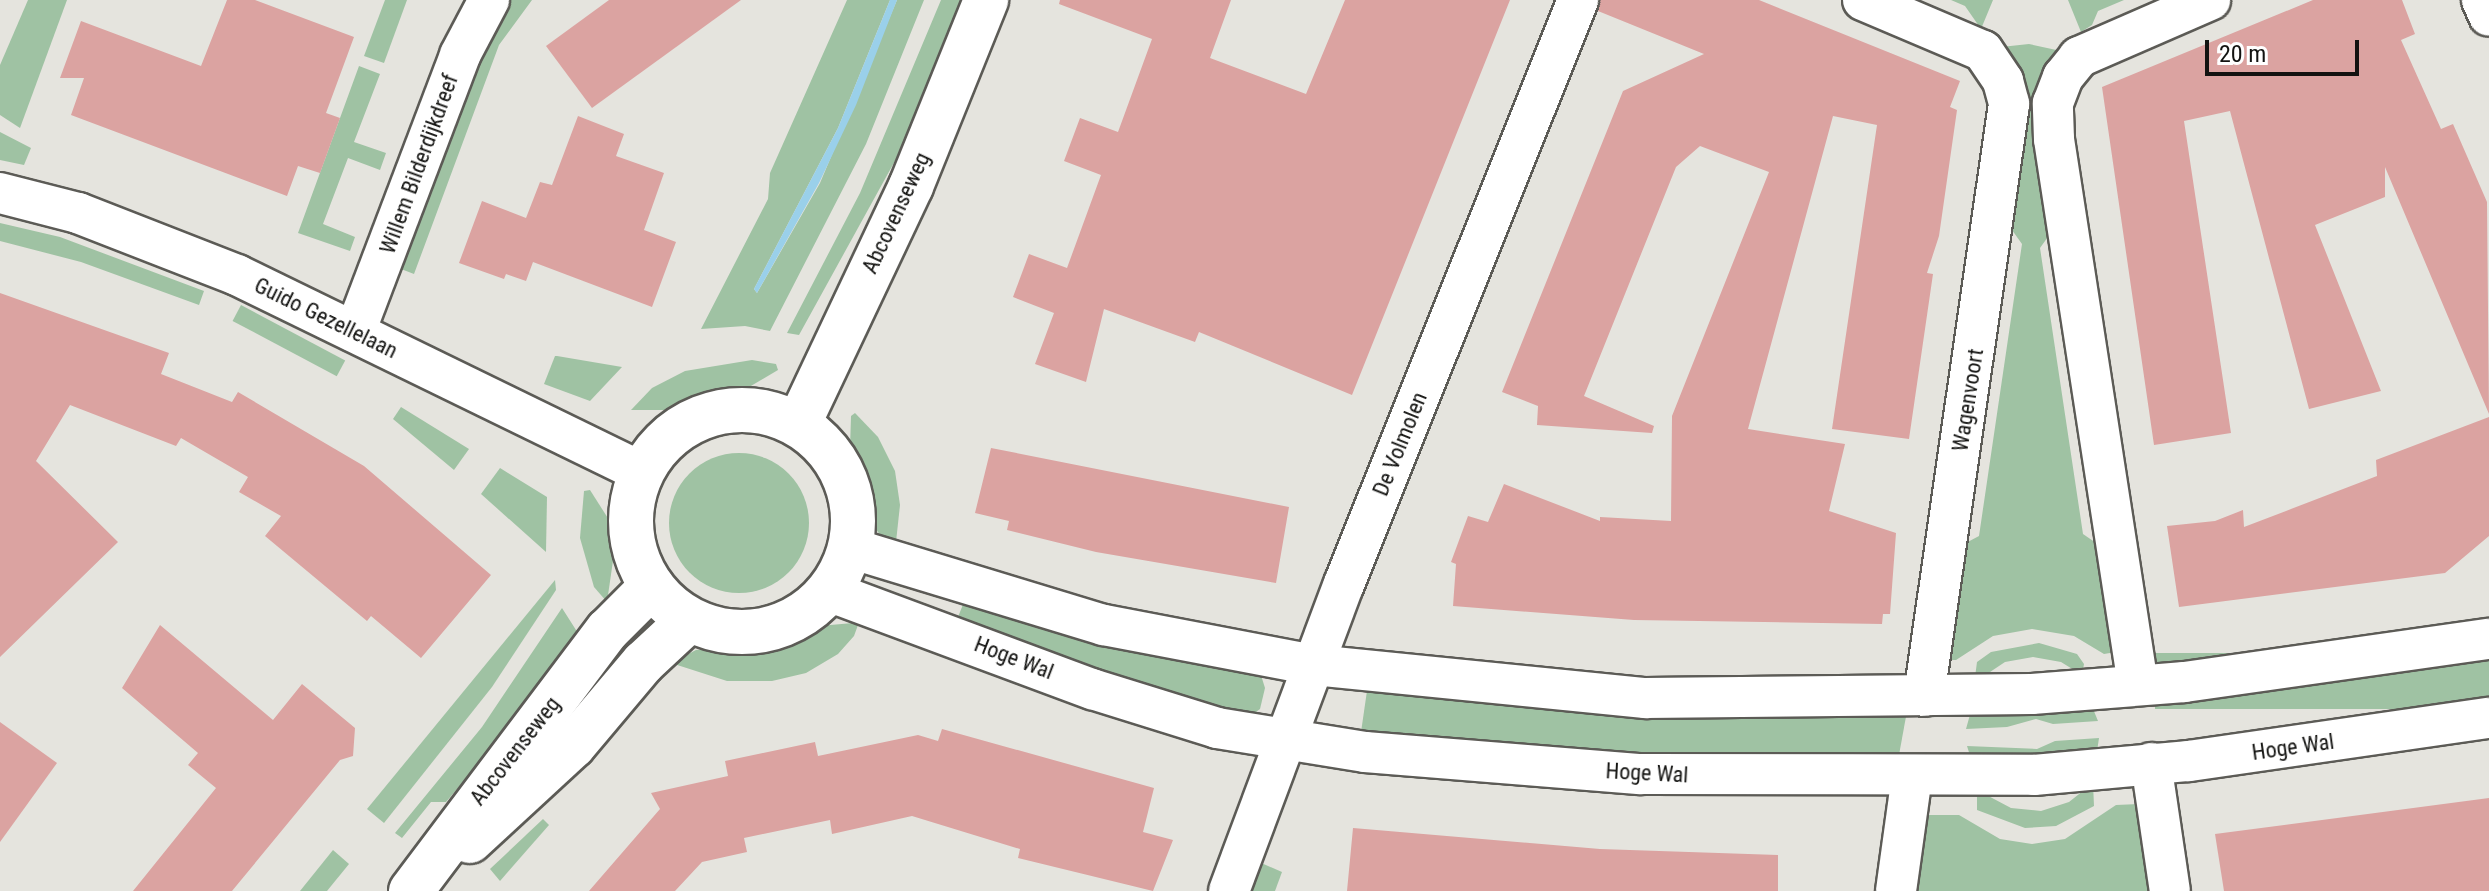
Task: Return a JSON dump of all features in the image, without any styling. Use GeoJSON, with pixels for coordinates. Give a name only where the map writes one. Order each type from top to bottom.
{"type":"FeatureCollection","features":[{"type":"Feature","properties":{"kind":"street","name":"Willem Bilderdijkdreef"},"geometry":{"type":"LineString","coordinates":[[355,332],[460,55],[489,0]]}},
{"type":"Feature","properties":{"kind":"street","name":"Abcovenseweg"},"geometry":{"type":"LineString","coordinates":[[799,423],[911,186],[986,0]]}},
{"type":"Feature","properties":{"kind":"street","name":"De Volmolen"},"geometry":{"type":"LineString","coordinates":[[1229,891],[1314,665],[1578,0]]}},
{"type":"Feature","properties":{"kind":"street","name":"Wagenvoort"},"geometry":{"type":"LineString","coordinates":[[1863,0],[1983,51],[2003,81],[2009,104],[1924,696]]}},
{"type":"Feature","properties":{"kind":"street"},"geometry":{"type":"LineString","coordinates":[[2138,685],[2054,139],[2053,103],[2063,77],[2079,57],[2210,0]]}},
{"type":"Feature","properties":{"kind":"street"},"geometry":{"type":"LineString","coordinates":[[2482,0],[2489,16]]}},
{"type":"Feature","properties":{"kind":"street","name":"Guido Gezellelaan"},"geometry":{"type":"LineString","coordinates":[[0,193],[78,213],[162,245],[355,332],[641,472]]}},
{"type":"Feature","properties":{"kind":"street"},"geometry":{"type":"LineString","coordinates":[[728,409],[764,410],[799,423],[827,446],[845,478],[853,512],[850,548],[828,591],[799,617],[763,631],[725,633],[688,621],[652,586],[634,550],[632,524],[641,472],[662,441],[692,420],[728,409]]}},
{"type":"Feature","properties":{"kind":"street"},"geometry":{"type":"LineString","coordinates":[[850,548],[1104,625],[1314,665],[1645,698],[1924,696],[2138,685],[2412,654],[2489,639]]}},
{"type":"Feature","properties":{"kind":"street","name":"Abcovenseweg"},"geometry":{"type":"LineString","coordinates":[[414,888],[608,630],[652,586]]}},
{"type":"Feature","properties":{"kind":"street","name":"Hoge Wal"},"geometry":{"type":"LineString","coordinates":[[828,591],[1092,689],[1217,728],[1365,752],[1641,774],[2034,775],[2151,763],[2489,718]]}},
{"type":"Feature","properties":{"kind":"street","name":"Abcovenseweg"},"geometry":{"type":"LineString","coordinates":[[414,888],[573,746],[643,663],[688,621]]}},
{"type":"Feature","properties":{"kind":"street"},"geometry":{"type":"LineString","coordinates":[[2151,763],[2170,891]]}},
{"type":"Feature","properties":{"kind":"street"},"geometry":{"type":"LineString","coordinates":[[1896,891],[1912,776]]}},
{"type":"Feature","properties":{"kind":"green space"},"geometry":{"type":"Polygon","coordinates":[[[28,0],[67,0],[20,128],[0,115],[0,65],[28,0]]]}},
{"type":"Feature","properties":{"kind":"green space"},"geometry":{"type":"Polygon","coordinates":[[[385,0],[407,0],[384,63],[364,56],[385,0]]]}},
{"type":"Feature","properties":{"kind":"green space"},"geometry":{"type":"Polygon","coordinates":[[[511,0],[532,0],[499,45],[414,274],[401,269],[487,39],[511,0]]]}},
{"type":"Feature","properties":{"kind":"green space"},"geometry":{"type":"Polygon","coordinates":[[[847,0],[890,0],[838,128],[754,289],[757,293],[820,183],[897,0],[924,0],[866,144],[770,331],[745,326],[701,329],[768,199],[770,173],[847,0]]]}},
{"type":"Feature","properties":{"kind":"green space"},"geometry":{"type":"Polygon","coordinates":[[[941,0],[962,0],[896,159],[799,335],[787,333],[860,193],[941,0]]]}},
{"type":"Feature","properties":{"kind":"green space"},"geometry":{"type":"Polygon","coordinates":[[[1951,0],[1993,0],[1981,29],[1965,6],[1951,0]]]}},
{"type":"Feature","properties":{"kind":"green space"},"geometry":{"type":"Polygon","coordinates":[[[2068,0],[2124,0],[2098,11],[2092,25],[2081,32],[2068,0]]]}},
{"type":"Feature","properties":{"kind":"green space"},"geometry":{"type":"Polygon","coordinates":[[[2029,44],[2061,51],[2050,234],[2040,248],[2083,534],[2099,545],[2116,652],[2104,654],[2074,636],[2032,629],[1993,636],[1956,660],[1946,660],[1962,545],[1979,536],[2022,244],[2012,230],[2027,106],[2001,47],[2029,44]]]}},
{"type":"Feature","properties":{"kind":"green space"},"geometry":{"type":"Polygon","coordinates":[[[359,66],[380,74],[354,142],[386,153],[380,170],[348,158],[323,224],[355,237],[350,251],[298,233],[359,66]]]}},
{"type":"Feature","properties":{"kind":"green space"},"geometry":{"type":"Polygon","coordinates":[[[0,132],[31,148],[24,165],[0,160],[0,132]]]}},
{"type":"Feature","properties":{"kind":"green space"},"geometry":{"type":"Polygon","coordinates":[[[0,223],[60,237],[204,291],[199,305],[81,262],[0,241],[0,223]]]}},
{"type":"Feature","properties":{"kind":"green space"},"geometry":{"type":"Polygon","coordinates":[[[241,305],[345,360],[337,376],[233,321],[241,305]]]}},
{"type":"Feature","properties":{"kind":"green space"},"geometry":{"type":"Polygon","coordinates":[[[555,356],[622,367],[590,401],[544,384],[555,356]]]}},
{"type":"Feature","properties":{"kind":"green space"},"geometry":{"type":"Polygon","coordinates":[[[752,360],[776,364],[778,370],[739,393],[671,410],[631,410],[652,388],[685,371],[752,360]]]}},
{"type":"Feature","properties":{"kind":"green space"},"geometry":{"type":"Polygon","coordinates":[[[401,407],[469,449],[454,470],[393,419],[401,407]]]}},
{"type":"Feature","properties":{"kind":"green space"},"geometry":{"type":"Polygon","coordinates":[[[855,413],[878,437],[895,471],[900,505],[896,542],[883,539],[870,521],[850,449],[851,416],[855,413]]]}},
{"type":"Feature","properties":{"kind":"green space"},"geometry":{"type":"Polygon","coordinates":[[[739,453],[766,459],[788,474],[803,496],[809,523],[803,550],[788,572],[766,587],[739,593],[712,587],[690,572],[675,550],[669,523],[675,496],[690,474],[712,459],[739,453]]]}},
{"type":"Feature","properties":{"kind":"green space"},"geometry":{"type":"Polygon","coordinates":[[[500,468],[547,497],[546,552],[481,494],[500,468]]]}},
{"type":"Feature","properties":{"kind":"green space"},"geometry":{"type":"Polygon","coordinates":[[[590,490],[611,523],[615,547],[607,602],[594,587],[580,538],[584,491],[590,490]]]}},
{"type":"Feature","properties":{"kind":"green space"},"geometry":{"type":"Polygon","coordinates":[[[555,580],[556,590],[492,687],[384,823],[367,809],[555,580]]]}},
{"type":"Feature","properties":{"kind":"green space"},"geometry":{"type":"Polygon","coordinates":[[[964,602],[1260,672],[1265,688],[1260,709],[1245,720],[956,622],[964,602]]]}},
{"type":"Feature","properties":{"kind":"green space"},"geometry":{"type":"Polygon","coordinates":[[[562,608],[583,641],[446,802],[431,802],[402,838],[395,833],[482,727],[562,608]]]}},
{"type":"Feature","properties":{"kind":"green space"},"geometry":{"type":"Polygon","coordinates":[[[858,625],[854,636],[838,654],[806,673],[772,681],[727,681],[671,663],[696,650],[764,646],[819,626],[858,625]]]}},
{"type":"Feature","properties":{"kind":"green space"},"geometry":{"type":"Polygon","coordinates":[[[2039,643],[2077,654],[2084,664],[2082,675],[2061,662],[2033,657],[2005,662],[1978,680],[1975,677],[1977,662],[1991,652],[2039,643]]]}},
{"type":"Feature","properties":{"kind":"green space"},"geometry":{"type":"Polygon","coordinates":[[[2155,653],[2489,653],[2489,709],[2155,709],[2155,653]]]}},
{"type":"Feature","properties":{"kind":"green space"},"geometry":{"type":"Polygon","coordinates":[[[1368,684],[1907,711],[1897,766],[1867,766],[1360,739],[1368,684]]]}},
{"type":"Feature","properties":{"kind":"green space"},"geometry":{"type":"Polygon","coordinates":[[[2091,704],[2098,721],[2053,724],[2036,719],[2007,727],[1966,729],[1971,711],[2091,704]]]}},
{"type":"Feature","properties":{"kind":"green space"},"geometry":{"type":"Polygon","coordinates":[[[2099,738],[2096,758],[1973,765],[1967,746],[2037,749],[2055,741],[2099,738]]]}},
{"type":"Feature","properties":{"kind":"green space"},"geometry":{"type":"Polygon","coordinates":[[[2093,783],[2094,806],[2056,826],[2025,828],[1977,810],[1977,790],[2011,808],[2041,811],[2069,802],[2093,783]]]}},
{"type":"Feature","properties":{"kind":"green space"},"geometry":{"type":"Polygon","coordinates":[[[2139,804],[2152,891],[1913,891],[1924,815],[1959,815],[2000,839],[2032,844],[2065,839],[2116,805],[2139,804]]]}},
{"type":"Feature","properties":{"kind":"green space"},"geometry":{"type":"Polygon","coordinates":[[[543,819],[549,825],[500,881],[490,869],[543,819]]]}},
{"type":"Feature","properties":{"kind":"green space"},"geometry":{"type":"Polygon","coordinates":[[[333,850],[349,864],[327,891],[300,891],[333,850]]]}},
{"type":"Feature","properties":{"kind":"green space"},"geometry":{"type":"Polygon","coordinates":[[[1259,862],[1282,872],[1275,891],[1248,891],[1259,862]]]}},
{"type":"Feature","properties":{"kind":"water"},"geometry":{"type":"Polygon","coordinates":[[[890,0],[897,0],[856,105],[819,183],[757,293],[754,289],[838,128],[890,0]]]}},
{"type":"Feature","properties":{"kind":"building"},"geometry":{"type":"Polygon","coordinates":[[[227,0],[255,0],[354,37],[326,113],[340,118],[320,173],[298,166],[287,196],[71,115],[84,78],[60,78],[81,21],[201,66],[227,0]]]}},
{"type":"Feature","properties":{"kind":"building"},"geometry":{"type":"Polygon","coordinates":[[[609,0],[741,0],[592,108],[546,46],[609,0]]]}},
{"type":"Feature","properties":{"kind":"building"},"geometry":{"type":"Polygon","coordinates":[[[1060,0],[1231,0],[1210,58],[1306,94],[1345,0],[1510,0],[1352,395],[1199,332],[1195,342],[1104,309],[1086,382],[1035,364],[1054,313],[1013,297],[1029,254],[1067,268],[1101,175],[1064,161],[1080,118],[1118,132],[1152,39],[1059,4],[1060,0]]]}},
{"type":"Feature","properties":{"kind":"building"},"geometry":{"type":"Polygon","coordinates":[[[1600,0],[1759,0],[1960,81],[1950,107],[1957,110],[1939,236],[1927,273],[1933,274],[1909,439],[1832,429],[1877,125],[1833,116],[1748,429],[1845,444],[1829,511],[1896,533],[1890,614],[1883,614],[1882,624],[1634,620],[1453,606],[1456,564],[1451,562],[1468,516],[1488,522],[1504,484],[1600,521],[1600,517],[1671,521],[1672,416],[1769,172],[1700,146],[1676,167],[1584,396],[1654,426],[1652,433],[1537,425],[1538,406],[1502,392],[1623,91],[1704,54],[1598,11],[1600,0]]]}},
{"type":"Feature","properties":{"kind":"building"},"geometry":{"type":"Polygon","coordinates":[[[2313,0],[2402,0],[2415,34],[2401,40],[2441,129],[2453,124],[2487,202],[2489,414],[2385,167],[2385,197],[2315,225],[2381,391],[2309,409],[2230,111],[2184,121],[2231,433],[2154,445],[2102,87],[2313,0]]]}},
{"type":"Feature","properties":{"kind":"building"},"geometry":{"type":"Polygon","coordinates":[[[578,116],[624,134],[616,156],[664,173],[644,230],[676,242],[652,307],[533,262],[526,281],[506,274],[504,279],[459,263],[482,201],[526,218],[540,182],[552,185],[578,116]]]}},
{"type":"Feature","properties":{"kind":"building"},"geometry":{"type":"Polygon","coordinates":[[[0,293],[169,353],[161,374],[232,402],[238,392],[364,466],[491,575],[421,658],[371,616],[367,621],[265,536],[281,516],[239,492],[248,477],[181,438],[176,446],[70,405],[36,461],[118,542],[0,657],[0,293]]]}},
{"type":"Feature","properties":{"kind":"building"},"geometry":{"type":"Polygon","coordinates":[[[2489,417],[2489,536],[2445,573],[2179,607],[2167,526],[2215,521],[2243,510],[2244,527],[2377,476],[2376,460],[2489,417]]]}},
{"type":"Feature","properties":{"kind":"building"},"geometry":{"type":"Polygon","coordinates":[[[991,448],[1289,507],[1276,583],[1096,552],[1007,530],[1009,521],[975,513],[991,448]]]}},
{"type":"Feature","properties":{"kind":"building"},"geometry":{"type":"Polygon","coordinates":[[[160,625],[273,720],[302,684],[355,728],[353,756],[340,760],[232,891],[133,891],[216,788],[188,765],[198,753],[122,688],[160,625]]]}},
{"type":"Feature","properties":{"kind":"building"},"geometry":{"type":"Polygon","coordinates":[[[0,722],[57,763],[0,842],[0,722]]]}},
{"type":"Feature","properties":{"kind":"building"},"geometry":{"type":"Polygon","coordinates":[[[942,729],[1154,788],[1143,832],[1173,840],[1153,891],[1018,858],[1020,849],[912,816],[832,834],[830,820],[744,838],[747,852],[702,862],[675,891],[589,891],[660,809],[651,793],[728,776],[725,761],[815,742],[818,756],[918,735],[938,741],[942,729]]]}},
{"type":"Feature","properties":{"kind":"building"},"geometry":{"type":"Polygon","coordinates":[[[2489,798],[2489,891],[2224,891],[2215,834],[2489,798]]]}},
{"type":"Feature","properties":{"kind":"building"},"geometry":{"type":"Polygon","coordinates":[[[1353,828],[1600,849],[1778,855],[1778,891],[1347,891],[1353,828]]]}}]}
